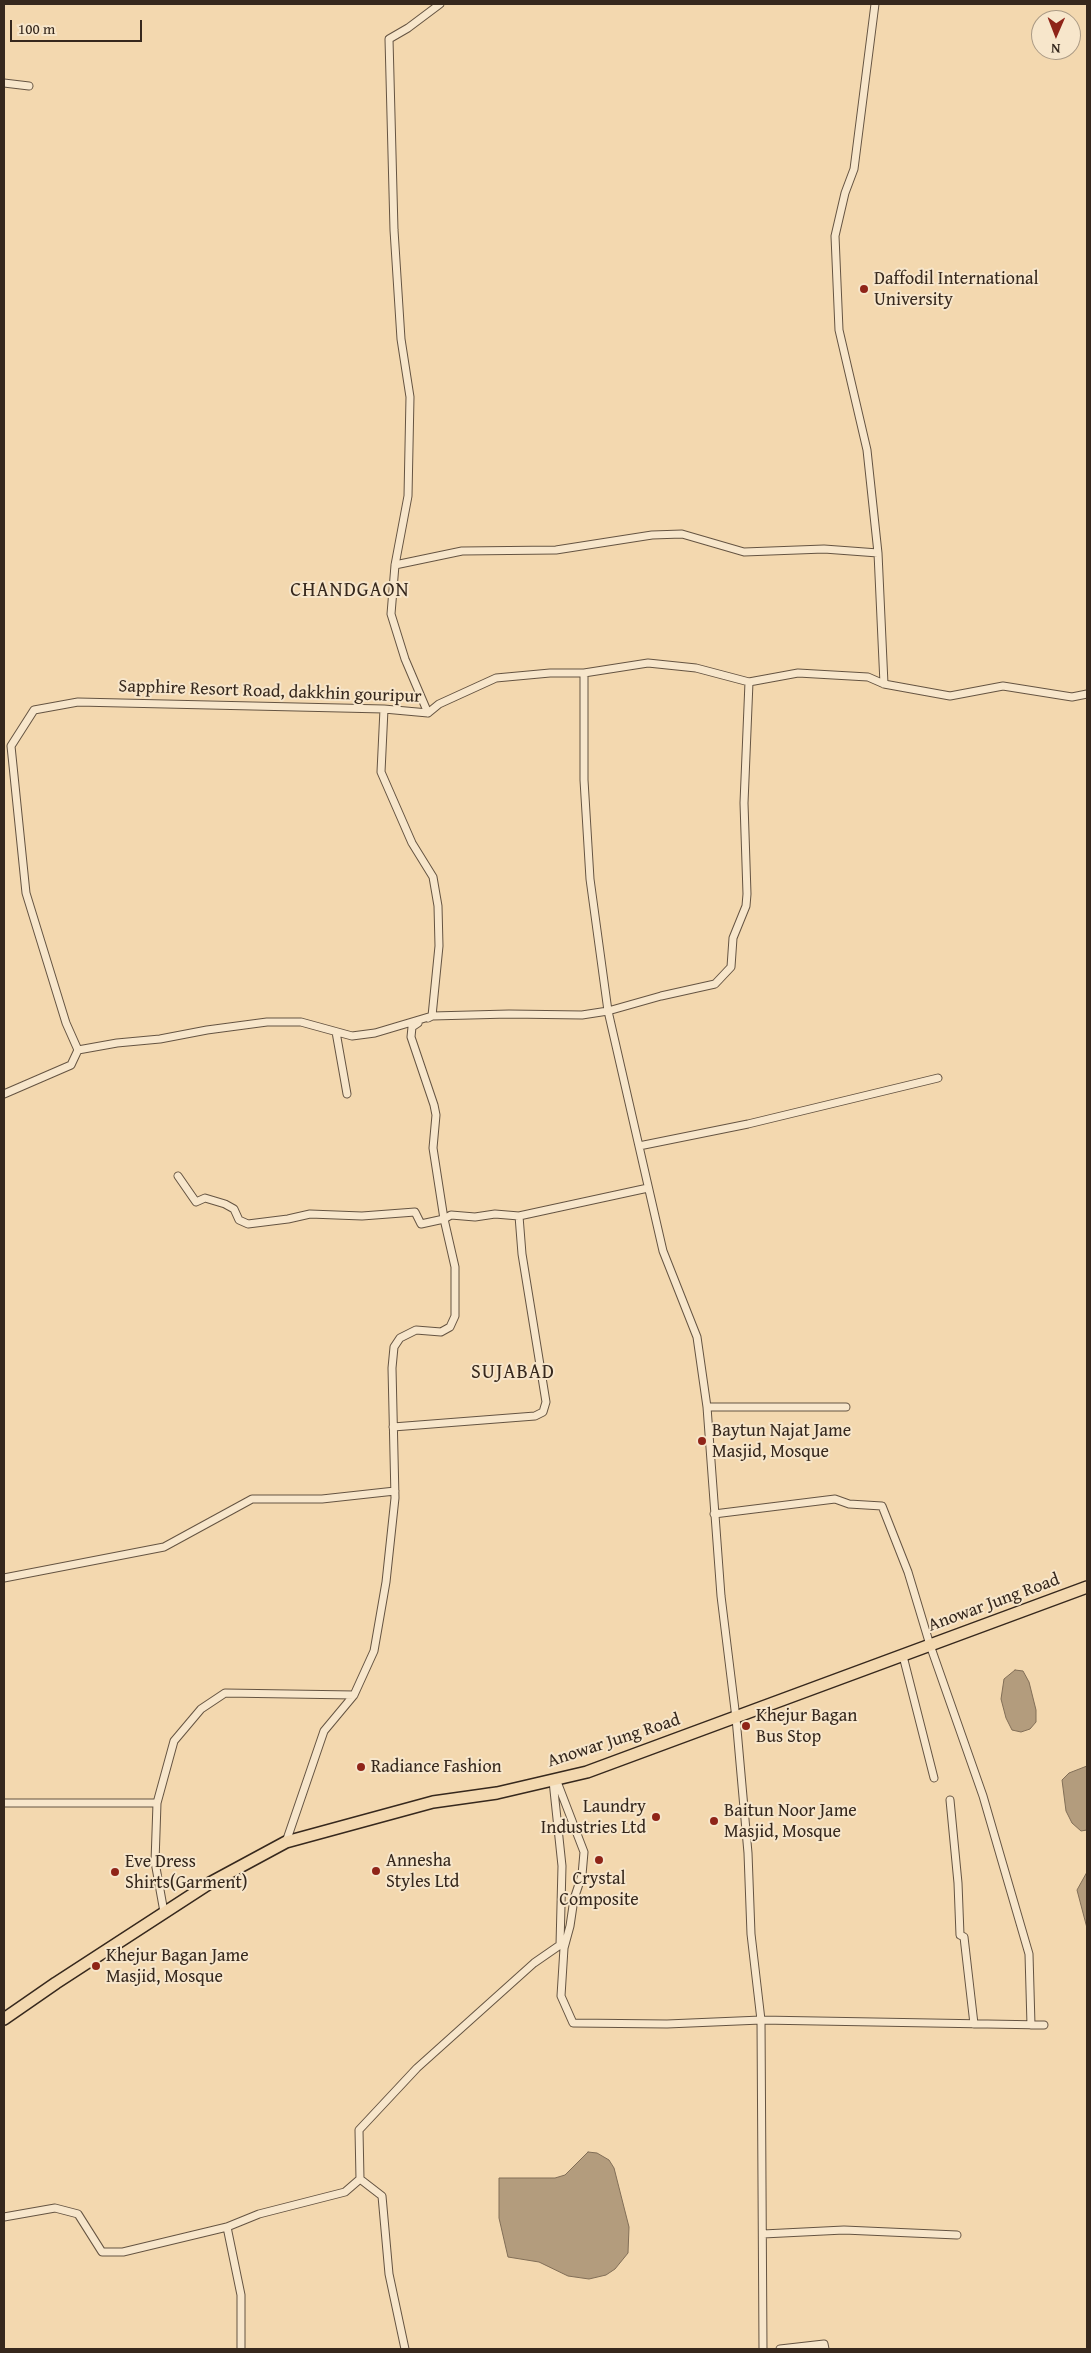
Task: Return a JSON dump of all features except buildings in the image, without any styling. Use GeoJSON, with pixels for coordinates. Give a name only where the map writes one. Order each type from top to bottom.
{"type":"FeatureCollection","features":[{"type":"Feature","properties":{"kind":"highway","name":"Anowar Jung Road"},"geometry":{"type":"LineString","coordinates":[[4,2020],[56,1983],[164,1912],[210,1883],[286,1842],[433,1802],[497,1793],[587,1772],[1087,1587]]}},
{"type":"Feature","properties":{"kind":"street"},"geometry":{"type":"LineString","coordinates":[[428,712],[405,659],[391,614],[395,565],[408,496],[410,397],[401,339],[394,230],[389,39],[408,28],[440,4]]}},
{"type":"Feature","properties":{"kind":"street"},"geometry":{"type":"LineString","coordinates":[[875,4],[854,169],[844,193],[835,236],[839,330],[867,450],[878,553],[884,684]]}},
{"type":"Feature","properties":{"kind":"street"},"geometry":{"type":"LineString","coordinates":[[4,83],[29,86]]}},
{"type":"Feature","properties":{"kind":"street"},"geometry":{"type":"LineString","coordinates":[[395,565],[462,551],[556,550],[652,535],[682,534],[744,552],[824,549],[878,553]]}},
{"type":"Feature","properties":{"kind":"street","name":"Sapphire Resort Road, dakkhin gouripur"},"geometry":{"type":"LineString","coordinates":[[78,1050],[66,1024],[26,893],[11,746],[34,710],[78,702],[384,709],[428,712],[439,704],[496,678],[550,673],[584,673],[648,663],[696,668],[749,682],[798,672],[868,677],[884,684],[950,696],[1003,686],[1072,697],[1087,694]]}},
{"type":"Feature","properties":{"kind":"street"},"geometry":{"type":"LineString","coordinates":[[584,673],[584,780],[590,879],[608,1011],[664,1251],[697,1337],[707,1407],[714,1514],[736,1718],[748,1853],[751,1934],[761,2020],[763,2349]]}},
{"type":"Feature","properties":{"kind":"street"},"geometry":{"type":"LineString","coordinates":[[4,1094],[71,1065],[78,1050],[117,1043],[160,1040],[207,1030],[267,1022],[301,1022],[352,1036],[376,1033],[432,1016],[582,1015],[608,1011],[660,996],[715,984],[731,968],[733,938],[746,900],[747,847],[744,803],[749,682]]}},
{"type":"Feature","properties":{"kind":"street"},"geometry":{"type":"LineString","coordinates":[[384,709],[381,772],[390,798],[412,843],[433,877],[438,906],[439,946],[432,1016]]}},
{"type":"Feature","properties":{"kind":"street"},"geometry":{"type":"LineString","coordinates":[[286,1842],[324,1731],[354,1695],[374,1651],[386,1582],[395,1491],[392,1368],[394,1347],[400,1338],[416,1330],[441,1332],[450,1326],[455,1316],[455,1266],[444,1219],[433,1148],[436,1115],[411,1037],[412,1027],[432,1016]]}},
{"type":"Feature","properties":{"kind":"street"},"geometry":{"type":"LineString","coordinates":[[336,1032],[347,1094]]}},
{"type":"Feature","properties":{"kind":"street"},"geometry":{"type":"LineString","coordinates":[[638,1146],[748,1124],[938,1078]]}},
{"type":"Feature","properties":{"kind":"street"},"geometry":{"type":"LineString","coordinates":[[178,1176],[196,1202],[205,1198],[225,1204],[234,1209],[240,1220],[248,1224],[310,1214],[362,1216],[415,1212],[421,1224],[460,1214],[475,1217],[495,1214],[519,1216],[648,1188]]}},
{"type":"Feature","properties":{"kind":"street"},"geometry":{"type":"LineString","coordinates":[[393,1426],[535,1416],[545,1408],[522,1254],[519,1216]]}},
{"type":"Feature","properties":{"kind":"street"},"geometry":{"type":"LineString","coordinates":[[707,1407],[846,1407]]}},
{"type":"Feature","properties":{"kind":"street"},"geometry":{"type":"LineString","coordinates":[[4,1578],[164,1547],[252,1499],[322,1499],[395,1491]]}},
{"type":"Feature","properties":{"kind":"street"},"geometry":{"type":"LineString","coordinates":[[714,1514],[835,1499],[849,1504],[882,1506],[908,1572],[930,1645],[983,1796],[1029,1954],[1031,2025]]}},
{"type":"Feature","properties":{"kind":"street"},"geometry":{"type":"LineString","coordinates":[[903,1656],[934,1778]]}},
{"type":"Feature","properties":{"kind":"street"},"geometry":{"type":"LineString","coordinates":[[164,1912],[155,1862],[157,1803],[174,1741],[201,1709],[225,1693],[354,1695]]}},
{"type":"Feature","properties":{"kind":"street"},"geometry":{"type":"LineString","coordinates":[[554,1780],[584,1852],[582,1875],[574,1899],[563,1957],[561,1996],[573,2023],[667,2024],[761,2020],[1044,2025]]}},
{"type":"Feature","properties":{"kind":"street"},"geometry":{"type":"LineString","coordinates":[[360,2179],[359,2130],[417,2068],[534,1962],[560,1945],[562,1866],[554,1780]]}},
{"type":"Feature","properties":{"kind":"street"},"geometry":{"type":"LineString","coordinates":[[950,1800],[958,1883],[960,1935],[964,1937],[974,2024]]}},
{"type":"Feature","properties":{"kind":"street"},"geometry":{"type":"LineString","coordinates":[[4,1803],[157,1803]]}},
{"type":"Feature","properties":{"kind":"street"},"geometry":{"type":"LineString","coordinates":[[4,2217],[55,2208],[78,2214],[102,2252],[123,2252],[227,2227],[259,2214],[345,2192],[360,2179]]}},
{"type":"Feature","properties":{"kind":"street"},"geometry":{"type":"LineString","coordinates":[[360,2179],[382,2196],[389,2274],[405,2349]]}},
{"type":"Feature","properties":{"kind":"street"},"geometry":{"type":"LineString","coordinates":[[227,2227],[241,2295],[241,2349]]}},
{"type":"Feature","properties":{"kind":"street"},"geometry":{"type":"LineString","coordinates":[[763,2234],[844,2230],[957,2235]]}},
{"type":"Feature","properties":{"kind":"street"},"geometry":{"type":"LineString","coordinates":[[780,2349],[824,2344],[825,2349]]}},
{"type":"Feature","properties":{"kind":"shaded area"},"geometry":{"type":"Polygon","coordinates":[[[1015,1670],[1023,1671],[1029,1682],[1036,1710],[1036,1722],[1030,1729],[1021,1732],[1012,1730],[1006,1718],[1001,1699],[1004,1679],[1015,1670]]]}},
{"type":"Feature","properties":{"kind":"shaded area"},"geometry":{"type":"Polygon","coordinates":[[[1087,1766],[1087,1830],[1081,1831],[1072,1823],[1066,1811],[1062,1780],[1069,1773],[1087,1766]]]}},
{"type":"Feature","properties":{"kind":"shaded area"},"geometry":{"type":"Polygon","coordinates":[[[1087,1872],[1087,1928],[1077,1890],[1087,1872]]]}},
{"type":"Feature","properties":{"kind":"shaded area"},"geometry":{"type":"Polygon","coordinates":[[[588,2152],[597,2153],[609,2160],[614,2168],[629,2227],[628,2253],[615,2269],[606,2275],[589,2279],[568,2276],[539,2262],[508,2257],[499,2218],[499,2178],[555,2178],[565,2175],[588,2152]]]}},
{"type":"Feature","properties":{"kind":"place","name":"Daffodil International University"},"geometry":{"type":"Point","coordinates":[864,289]}},
{"type":"Feature","properties":{"kind":"place","name":"Baytun Najat Jame Masjid, Mosque"},"geometry":{"type":"Point","coordinates":[702,1441]}},
{"type":"Feature","properties":{"kind":"place","name":"Khejur Bagan Bus Stop"},"geometry":{"type":"Point","coordinates":[746,1726]}},
{"type":"Feature","properties":{"kind":"place","name":"Radiance Fashion"},"geometry":{"type":"Point","coordinates":[361,1767]}},
{"type":"Feature","properties":{"kind":"place","name":"Laundry Industries Ltd"},"geometry":{"type":"Point","coordinates":[656,1817]}},
{"type":"Feature","properties":{"kind":"place","name":"Baitun Noor Jame Masjid, Mosque"},"geometry":{"type":"Point","coordinates":[714,1821]}},
{"type":"Feature","properties":{"kind":"place","name":"Crystal Composite"},"geometry":{"type":"Point","coordinates":[599,1860]}},
{"type":"Feature","properties":{"kind":"place","name":"Annesha Styles Ltd"},"geometry":{"type":"Point","coordinates":[376,1871]}},
{"type":"Feature","properties":{"kind":"place","name":"Eve Dress Shirts(Garment)"},"geometry":{"type":"Point","coordinates":[115,1872]}},
{"type":"Feature","properties":{"kind":"place","name":"Khejur Bagan Jame Masjid, Mosque"},"geometry":{"type":"Point","coordinates":[96,1966]}},
{"type":"Feature","properties":{"kind":"district","name":"CHANDGAON"},"geometry":{"type":"Point","coordinates":[350,591]}},
{"type":"Feature","properties":{"kind":"district","name":"SUJABAD"},"geometry":{"type":"Point","coordinates":[513,1373]}}]}
